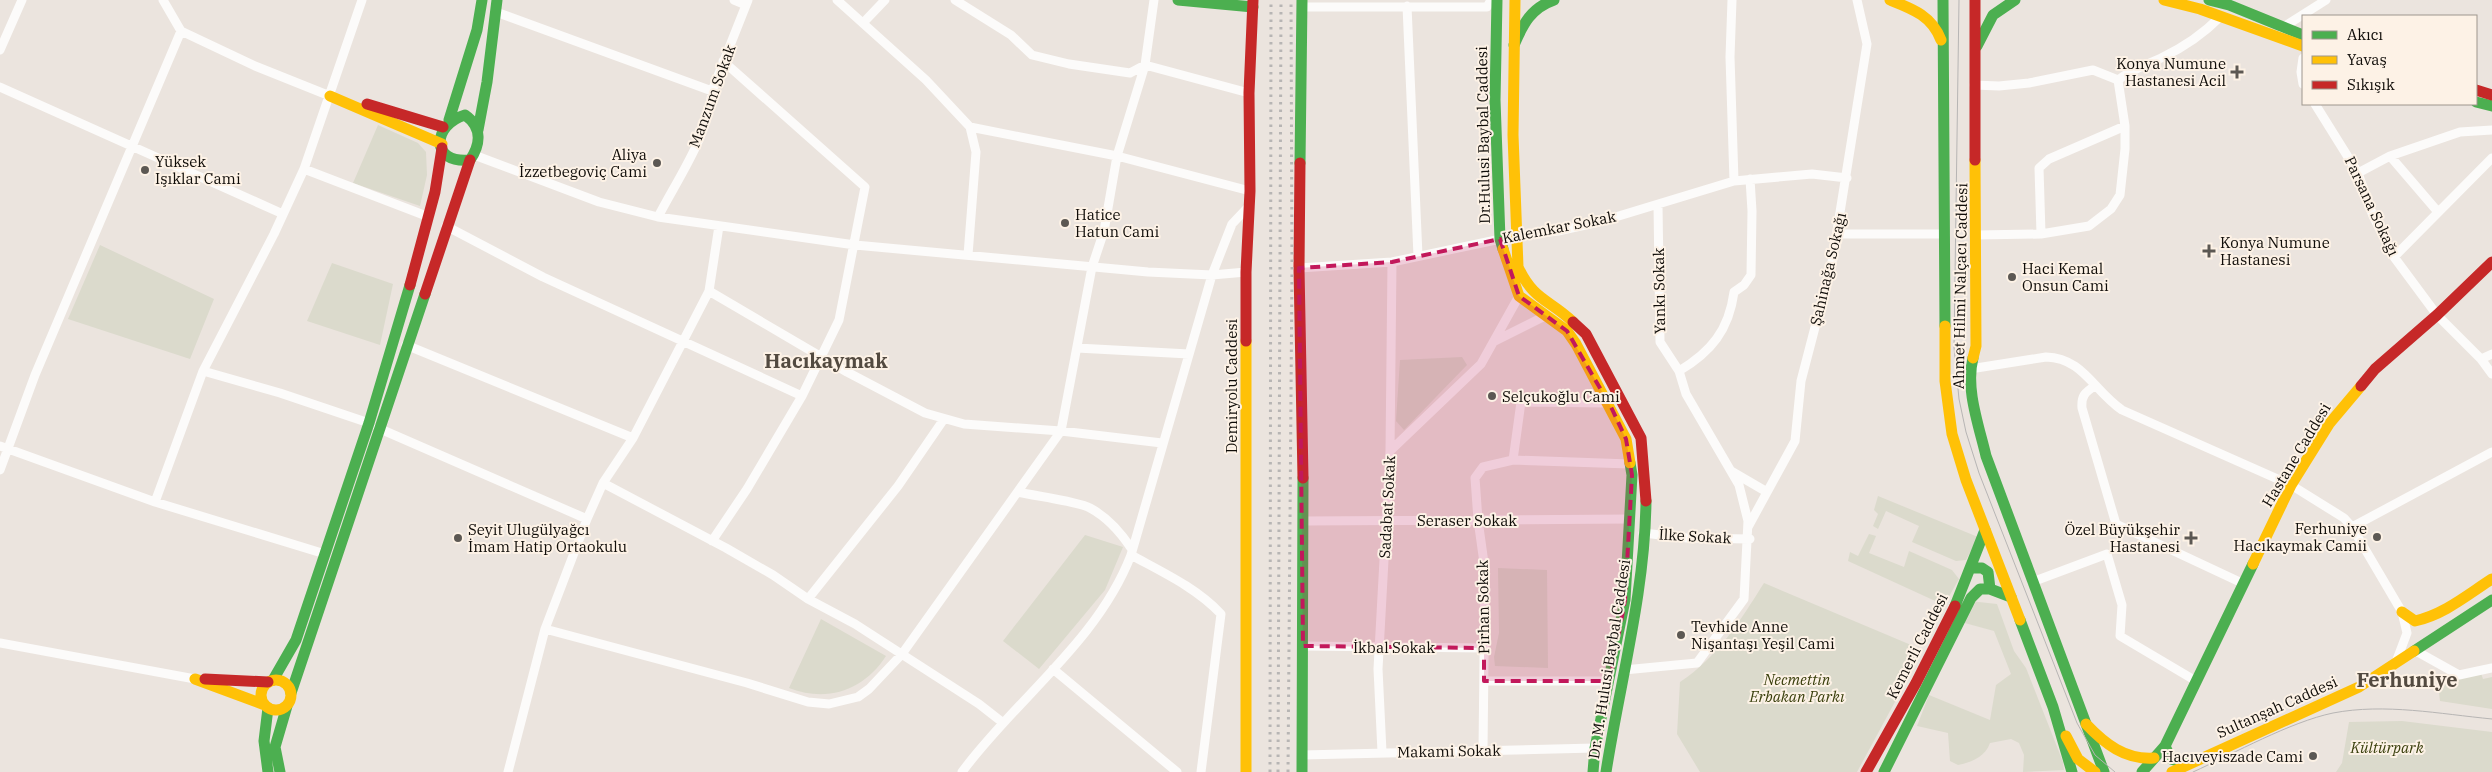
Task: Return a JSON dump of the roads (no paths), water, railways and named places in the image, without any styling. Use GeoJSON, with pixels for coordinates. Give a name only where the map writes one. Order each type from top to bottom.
{"type":"FeatureCollection","features":[{"type":"Feature","properties":{"kind":"street"},"geometry":{"type":"LineString","coordinates":[[0,50],[22,0]]}},
{"type":"Feature","properties":{"kind":"street"},"geometry":{"type":"LineString","coordinates":[[163,0],[180,31],[255,66],[330,96],[442,146],[450,161],[456,163],[472,157],[599,202],[658,217],[855,245],[1092,267],[1212,275],[1246,272]]}},
{"type":"Feature","properties":{"kind":"street"},"geometry":{"type":"LineString","coordinates":[[155,502],[203,371],[304,169],[362,0]]}},
{"type":"Feature","properties":{"kind":"street"},"geometry":{"type":"LineString","coordinates":[[280,772],[275,747],[374,426],[429,217],[446,124],[478,30],[482,0]]}},
{"type":"Feature","properties":{"kind":"street"},"geometry":{"type":"LineString","coordinates":[[734,0],[747,2]]}},
{"type":"Feature","properties":{"kind":"street"},"geometry":{"type":"LineString","coordinates":[[837,0],[926,80],[970,127],[976,152],[968,255]]}},
{"type":"Feature","properties":{"kind":"street"},"geometry":{"type":"LineString","coordinates":[[863,23],[885,0]]}},
{"type":"Feature","properties":{"kind":"street"},"geometry":{"type":"LineString","coordinates":[[955,0],[1011,35],[1032,55],[1069,64],[1130,73],[1145,65],[1249,93]]}},
{"type":"Feature","properties":{"kind":"street"},"geometry":{"type":"LineString","coordinates":[[545,629],[747,683],[808,702],[829,704],[858,697],[869,689],[902,654],[1061,431],[1092,267],[1104,231],[1117,156],[1145,65],[1154,0]]}},
{"type":"Feature","properties":{"kind":"street"},"geometry":{"type":"LineString","coordinates":[[1178,0],[1253,4]]}},
{"type":"Feature","properties":{"kind":"street"},"geometry":{"type":"LineString","coordinates":[[1302,772],[1304,521],[1299,268],[1302,4],[1487,7],[1491,0]]}},
{"type":"Feature","properties":{"kind":"street","name":"Dr.Hulusi Baybal Caddesi"},"geometry":{"type":"LineString","coordinates":[[1497,0],[1495,100],[1500,239],[1519,296]]}},
{"type":"Feature","properties":{"kind":"street","name":"Dr.Hulusi Baybal Caddesi"},"geometry":{"type":"LineString","coordinates":[[1515,0],[1513,135],[1518,267]]}},
{"type":"Feature","properties":{"kind":"street"},"geometry":{"type":"LineString","coordinates":[[1514,45],[1527,16],[1537,7],[1554,0]]}},
{"type":"Feature","properties":{"kind":"street"},"geometry":{"type":"LineString","coordinates":[[1732,0],[1730,57],[1734,181]]}},
{"type":"Feature","properties":{"kind":"street","name":"Şahinağa Sokağı"},"geometry":{"type":"LineString","coordinates":[[1748,527],[1795,441],[1801,381],[1832,262],[1867,44],[1857,0]]}},
{"type":"Feature","properties":{"kind":"street"},"geometry":{"type":"LineString","coordinates":[[1890,0],[1920,11],[1932,20],[1939,34],[1944,53]]}},
{"type":"Feature","properties":{"kind":"street","name":"Ahmet Hilmi Nalçacı Caddesi"},"geometry":{"type":"LineString","coordinates":[[1943,0],[1945,381],[1952,434],[1985,530],[2052,707]]}},
{"type":"Feature","properties":{"kind":"street","name":"Ahmet Hilmi Nalçacı Caddesi"},"geometry":{"type":"LineString","coordinates":[[1975,0],[1976,346],[1970,369],[1975,408],[1986,456],[2102,766]]}},
{"type":"Feature","properties":{"kind":"street"},"geometry":{"type":"LineString","coordinates":[[1974,59],[1990,20],[2000,8],[2014,0]]}},
{"type":"Feature","properties":{"kind":"street"},"geometry":{"type":"LineString","coordinates":[[2164,0],[2302,46]]}},
{"type":"Feature","properties":{"kind":"street"},"geometry":{"type":"LineString","coordinates":[[2302,15],[2326,0]]}},
{"type":"Feature","properties":{"kind":"street"},"geometry":{"type":"LineString","coordinates":[[2216,1],[2302,35]]}},
{"type":"Feature","properties":{"kind":"street","name":"Manzum Sokak"},"geometry":{"type":"LineString","coordinates":[[658,217],[696,144],[711,106],[712,91],[747,2]]}},
{"type":"Feature","properties":{"kind":"street","name":"Demiryolu Caddesi"},"geometry":{"type":"LineString","coordinates":[[1246,772],[1246,272],[1250,205],[1249,93],[1253,4]]}},
{"type":"Feature","properties":{"kind":"street"},"geometry":{"type":"LineString","coordinates":[[268,772],[264,741],[267,707],[261,695],[296,640],[324,554],[406,345],[446,226],[478,143],[478,130],[487,82],[496,6],[712,91]]}},
{"type":"Feature","properties":{"kind":"street"},"geometry":{"type":"LineString","coordinates":[[1407,6],[1418,256]]}},
{"type":"Feature","properties":{"kind":"street"},"geometry":{"type":"LineString","coordinates":[[2282,28],[2302,15]]}},
{"type":"Feature","properties":{"kind":"street"},"geometry":{"type":"LineString","coordinates":[[2118,80],[2131,70],[2162,57],[2204,33],[2220,17]]}},
{"type":"Feature","properties":{"kind":"street"},"geometry":{"type":"LineString","coordinates":[[0,470],[3,447],[180,31]]}},
{"type":"Feature","properties":{"kind":"street"},"geometry":{"type":"LineString","coordinates":[[712,541],[747,489],[802,396],[839,320],[865,187],[723,61]]}},
{"type":"Feature","properties":{"kind":"street"},"geometry":{"type":"LineString","coordinates":[[2302,65],[2302,78]]}},
{"type":"Feature","properties":{"kind":"street"},"geometry":{"type":"LineString","coordinates":[[1974,85],[1999,86],[2029,83],[2093,70],[2118,80]]}},
{"type":"Feature","properties":{"kind":"street"},"geometry":{"type":"LineString","coordinates":[[1977,235],[2040,234],[2089,226],[2111,209],[2120,196],[2125,126],[2118,80]]}},
{"type":"Feature","properties":{"kind":"street"},"geometry":{"type":"LineString","coordinates":[[0,87],[283,214]]}},
{"type":"Feature","properties":{"kind":"street"},"geometry":{"type":"LineString","coordinates":[[2477,90],[2492,95]]}},
{"type":"Feature","properties":{"kind":"street"},"geometry":{"type":"LineString","coordinates":[[330,96],[446,124],[465,115],[472,119],[478,130]]}},
{"type":"Feature","properties":{"kind":"street"},"geometry":{"type":"LineString","coordinates":[[2477,102],[2492,106]]}},
{"type":"Feature","properties":{"kind":"street","name":"Parsana Sokağı"},"geometry":{"type":"LineString","coordinates":[[2316,105],[2358,173],[2376,223],[2394,257],[2437,315],[2482,359],[2492,374]]}},
{"type":"Feature","properties":{"kind":"street"},"geometry":{"type":"LineString","coordinates":[[2040,234],[2039,168],[2049,159],[2125,126]]}},
{"type":"Feature","properties":{"kind":"street"},"geometry":{"type":"LineString","coordinates":[[970,127],[1117,156],[1250,191]]}},
{"type":"Feature","properties":{"kind":"street"},"geometry":{"type":"LineString","coordinates":[[2358,173],[2390,156],[2460,132],[2492,130]]}},
{"type":"Feature","properties":{"kind":"street"},"geometry":{"type":"LineString","coordinates":[[2390,156],[2438,212]]}},
{"type":"Feature","properties":{"kind":"street"},"geometry":{"type":"LineString","coordinates":[[2394,257],[2492,158]]}},
{"type":"Feature","properties":{"kind":"street"},"geometry":{"type":"LineString","coordinates":[[304,169],[429,217]]}},
{"type":"Feature","properties":{"kind":"street","name":"Kalemkar Sokak"},"geometry":{"type":"LineString","coordinates":[[1299,268],[1392,262],[1500,239],[1599,222],[1734,181],[1812,174],[1847,178]]}},
{"type":"Feature","properties":{"kind":"street"},"geometry":{"type":"LineString","coordinates":[[1678,371],[1701,358],[1723,331],[1732,308],[1734,292],[1744,285],[1751,275],[1752,211],[1750,179]]}},
{"type":"Feature","properties":{"kind":"street"},"geometry":{"type":"LineString","coordinates":[[962,772],[1002,722],[1053,669],[1109,600],[1121,580],[1212,275],[1232,224],[1250,205]]}},
{"type":"Feature","properties":{"kind":"street","name":"Yankı Sokak"},"geometry":{"type":"LineString","coordinates":[[1658,205],[1660,342],[1678,371],[1686,394],[1738,485],[1748,527]]}},
{"type":"Feature","properties":{"kind":"street"},"geometry":{"type":"LineString","coordinates":[[446,226],[543,277],[802,396]]}},
{"type":"Feature","properties":{"kind":"street"},"geometry":{"type":"LineString","coordinates":[[508,772],[545,629],[587,518],[603,483],[633,438],[709,291],[719,226]]}},
{"type":"Feature","properties":{"kind":"street"},"geometry":{"type":"LineString","coordinates":[[1837,234],[1945,234]]}},
{"type":"Feature","properties":{"kind":"street","name":"Sadabat Sokak"},"geometry":{"type":"LineString","coordinates":[[1382,752],[1378,669],[1390,451],[1392,262]]}},
{"type":"Feature","properties":{"kind":"street","name":"Hastane Caddesi"},"geometry":{"type":"LineString","coordinates":[[2142,772],[2165,746],[2242,583],[2291,485],[2329,424],[2363,381],[2437,315],[2492,262]]}},
{"type":"Feature","properties":{"kind":"street","name":"Dr. M. Hulusi Baybal Caddesi"},"geometry":{"type":"LineString","coordinates":[[1518,267],[1526,284],[1543,301],[1564,313],[1586,334],[1641,438],[1645,483],[1637,603],[1606,772]]}},
{"type":"Feature","properties":{"kind":"street"},"geometry":{"type":"LineString","coordinates":[[709,291],[874,387],[925,413],[964,424],[1061,431],[1162,442]]}},
{"type":"Feature","properties":{"kind":"street"},"geometry":{"type":"LineString","coordinates":[[1390,451],[1481,364],[1519,296]]}},
{"type":"Feature","properties":{"kind":"street","name":"Dr. M. Hulusi Baybal Caddesi"},"geometry":{"type":"LineString","coordinates":[[1519,296],[1530,307],[1566,331],[1576,344],[1609,403],[1626,439],[1632,475],[1625,600],[1595,748],[1593,772]]}},
{"type":"Feature","properties":{"kind":"street"},"geometry":{"type":"LineString","coordinates":[[1494,341],[1546,316]]}},
{"type":"Feature","properties":{"kind":"street"},"geometry":{"type":"LineString","coordinates":[[406,345],[633,438]]}},
{"type":"Feature","properties":{"kind":"street"},"geometry":{"type":"LineString","coordinates":[[1077,348],[1189,354]]}},
{"type":"Feature","properties":{"kind":"street"},"geometry":{"type":"LineString","coordinates":[[2482,359],[2492,354]]}},
{"type":"Feature","properties":{"kind":"street"},"geometry":{"type":"LineString","coordinates":[[1970,369],[2046,357],[2059,357],[2070,361],[2112,403],[2132,416],[2291,485],[2344,518],[2352,527],[2402,612],[2407,633],[2394,665]]}},
{"type":"Feature","properties":{"kind":"street"},"geometry":{"type":"LineString","coordinates":[[203,371],[280,394],[374,426],[587,518]]}},
{"type":"Feature","properties":{"kind":"street"},"geometry":{"type":"LineString","coordinates":[[2094,386],[2086,391],[2081,399],[2082,408],[2116,524],[2242,583]]}},
{"type":"Feature","properties":{"kind":"street"},"geometry":{"type":"LineString","coordinates":[[1513,460],[1521,402],[1609,403]]}},
{"type":"Feature","properties":{"kind":"street"},"geometry":{"type":"LineString","coordinates":[[808,599],[898,486],[944,419]]}},
{"type":"Feature","properties":{"kind":"street"},"geometry":{"type":"LineString","coordinates":[[3,447],[155,502],[324,554]]}},
{"type":"Feature","properties":{"kind":"street"},"geometry":{"type":"LineString","coordinates":[[2352,527],[2492,452]]}},
{"type":"Feature","properties":{"kind":"street","name":"Pirhan Sokak"},"geometry":{"type":"LineString","coordinates":[[1483,750],[1485,570],[1478,520],[1475,478],[1483,467],[1513,460],[1630,464]]}},
{"type":"Feature","properties":{"kind":"street"},"geometry":{"type":"LineString","coordinates":[[1731,471],[1767,492]]}},
{"type":"Feature","properties":{"kind":"street"},"geometry":{"type":"LineString","coordinates":[[603,483],[712,541],[772,575],[808,599],[855,624],[979,704],[1002,722]]}},
{"type":"Feature","properties":{"kind":"street"},"geometry":{"type":"LineString","coordinates":[[1018,492],[1089,507],[1113,526],[1131,551],[1187,586],[1212,604],[1221,614],[1201,772]]}},
{"type":"Feature","properties":{"kind":"street","name":"Seraser Sokak"},"geometry":{"type":"LineString","coordinates":[[1304,521],[1630,519]]}},
{"type":"Feature","properties":{"kind":"street"},"geometry":{"type":"LineString","coordinates":[[1624,670],[1697,663],[1744,599],[1749,539],[1748,527]]}},
{"type":"Feature","properties":{"kind":"street","name":"Kemerli Caddesi"},"geometry":{"type":"LineString","coordinates":[[1866,772],[1941,638],[1973,568],[1985,530]]}},
{"type":"Feature","properties":{"kind":"street","name":"İlke Sokak"},"geometry":{"type":"LineString","coordinates":[[1643,533],[1687,538],[1749,539]]}},
{"type":"Feature","properties":{"kind":"street"},"geometry":{"type":"LineString","coordinates":[[2032,582],[2107,554],[2122,605],[2120,636],[2196,680]]}},
{"type":"Feature","properties":{"kind":"street"},"geometry":{"type":"LineString","coordinates":[[1973,568],[1980,567],[1988,570],[1992,579],[1990,588],[2011,597]]}},
{"type":"Feature","properties":{"kind":"street"},"geometry":{"type":"LineString","coordinates":[[2402,612],[2415,621],[2426,619],[2451,606],[2492,579]]}},
{"type":"Feature","properties":{"kind":"street","name":"Kemerli Caddesi"},"geometry":{"type":"LineString","coordinates":[[1884,772],[1971,598],[1980,589],[1990,588]]}},
{"type":"Feature","properties":{"kind":"street","name":"Sultanşah Caddesi"},"geometry":{"type":"LineString","coordinates":[[2172,772],[2359,687],[2492,600]]}},
{"type":"Feature","properties":{"kind":"street"},"geometry":{"type":"LineString","coordinates":[[2432,659],[2431,649],[2433,640]]}},
{"type":"Feature","properties":{"kind":"street"},"geometry":{"type":"LineString","coordinates":[[0,643],[195,679],[283,682],[291,693]]}},
{"type":"Feature","properties":{"kind":"street","name":"İkbal Sokak"},"geometry":{"type":"LineString","coordinates":[[1303,646],[1484,648]]}},
{"type":"Feature","properties":{"kind":"street"},"geometry":{"type":"LineString","coordinates":[[2416,650],[2449,671],[2459,675],[2492,668]]}},
{"type":"Feature","properties":{"kind":"street"},"geometry":{"type":"LineString","coordinates":[[1053,669],[1177,772]]}},
{"type":"Feature","properties":{"kind":"street"},"geometry":{"type":"LineString","coordinates":[[195,679],[267,707],[278,710],[287,706]]}},
{"type":"Feature","properties":{"kind":"street"},"geometry":{"type":"LineString","coordinates":[[1484,681],[1610,681]]}},
{"type":"Feature","properties":{"kind":"street"},"geometry":{"type":"LineString","coordinates":[[2052,707],[2072,772]]}},
{"type":"Feature","properties":{"kind":"street"},"geometry":{"type":"LineString","coordinates":[[2052,707],[2078,759],[2095,772]]}},
{"type":"Feature","properties":{"kind":"street"},"geometry":{"type":"LineString","coordinates":[[2086,724],[2111,747],[2127,756],[2145,760],[2154,758]]}},
{"type":"Feature","properties":{"kind":"street"},"geometry":{"type":"LineString","coordinates":[[2165,746],[2171,759],[2188,764]]}},
{"type":"Feature","properties":{"kind":"street","name":"Makami Sokak"},"geometry":{"type":"LineString","coordinates":[[1302,755],[1595,748]]}},
{"type":"Feature","properties":{"kind":"street"},"geometry":{"type":"LineString","coordinates":[[277,760],[286,772]]}},
{"type":"Feature","properties":{"kind":"tram line"},"geometry":{"type":"LineString","coordinates":[[1959,0],[1954,347],[1959,399],[1966,432],[1979,473],[2077,723],[2095,755],[2115,772]]}},
{"type":"Feature","properties":{"kind":"tram line"},"geometry":{"type":"LineString","coordinates":[[2193,772],[2299,723],[2333,713],[2353,710],[2392,709],[2492,719]]}},
{"type":"Feature","properties":{"kind":"railway"},"geometry":{"type":"LineString","coordinates":[[1270,772],[1271,0]]}},
{"type":"Feature","properties":{"kind":"railway"},"geometry":{"type":"LineString","coordinates":[[1278,772],[1281,0]]}},
{"type":"Feature","properties":{"kind":"railway"},"geometry":{"type":"LineString","coordinates":[[1288,772],[1292,270],[1291,0]]}},
{"type":"Feature","properties":{"kind":"place","name":"Konya Numune Hastanesi Acil"},"geometry":{"type":"Point","coordinates":[2237,72]}},
{"type":"Feature","properties":{"kind":"place","name":"Aliya İzzetbegoviç Cami"},"geometry":{"type":"Point","coordinates":[657,163]}},
{"type":"Feature","properties":{"kind":"place","name":"Yüksek Işıklar Cami"},"geometry":{"type":"Point","coordinates":[145,170]}},
{"type":"Feature","properties":{"kind":"place","name":"Hatice Hatun Cami"},"geometry":{"type":"Point","coordinates":[1065,223]}},
{"type":"Feature","properties":{"kind":"place","name":"Konya Numune Hastanesi"},"geometry":{"type":"Point","coordinates":[2209,251]}},
{"type":"Feature","properties":{"kind":"place","name":"Haci Kemal Onsun Cami"},"geometry":{"type":"Point","coordinates":[2012,277]}},
{"type":"Feature","properties":{"kind":"place","name":"Selçukoğlu Cami"},"geometry":{"type":"Point","coordinates":[1492,396]}},
{"type":"Feature","properties":{"kind":"place","name":"Ferhuniye Hacıkaymak Camii"},"geometry":{"type":"Point","coordinates":[2377,537]}},
{"type":"Feature","properties":{"kind":"place","name":"Seyit Ulugülyağcı İmam Hatip Ortaokulu"},"geometry":{"type":"Point","coordinates":[458,538]}},
{"type":"Feature","properties":{"kind":"place","name":"Özel Büyükşehir Hastanesi"},"geometry":{"type":"Point","coordinates":[2191,538]}},
{"type":"Feature","properties":{"kind":"place","name":"Tevhide Anne Nişantaşı Yeşil Cami"},"geometry":{"type":"Point","coordinates":[1681,635]}},
{"type":"Feature","properties":{"kind":"place","name":"Hacıveyiszade Cami"},"geometry":{"type":"Point","coordinates":[2313,756]}},
{"type":"Feature","properties":{"kind":"district","name":"Hacıkaymak"},"geometry":{"type":"Point","coordinates":[826,360]}},
{"type":"Feature","properties":{"kind":"district","name":"Ferhuniye"},"geometry":{"type":"Point","coordinates":[2407,679]}},
{"type":"Feature","properties":{"kind":"park label","name":"Necmettin Erbakan Parkı"},"geometry":{"type":"Point","coordinates":[1797,688]}},
{"type":"Feature","properties":{"kind":"park label","name":"Kültürpark"},"geometry":{"type":"Point","coordinates":[2387,747]}}]}
